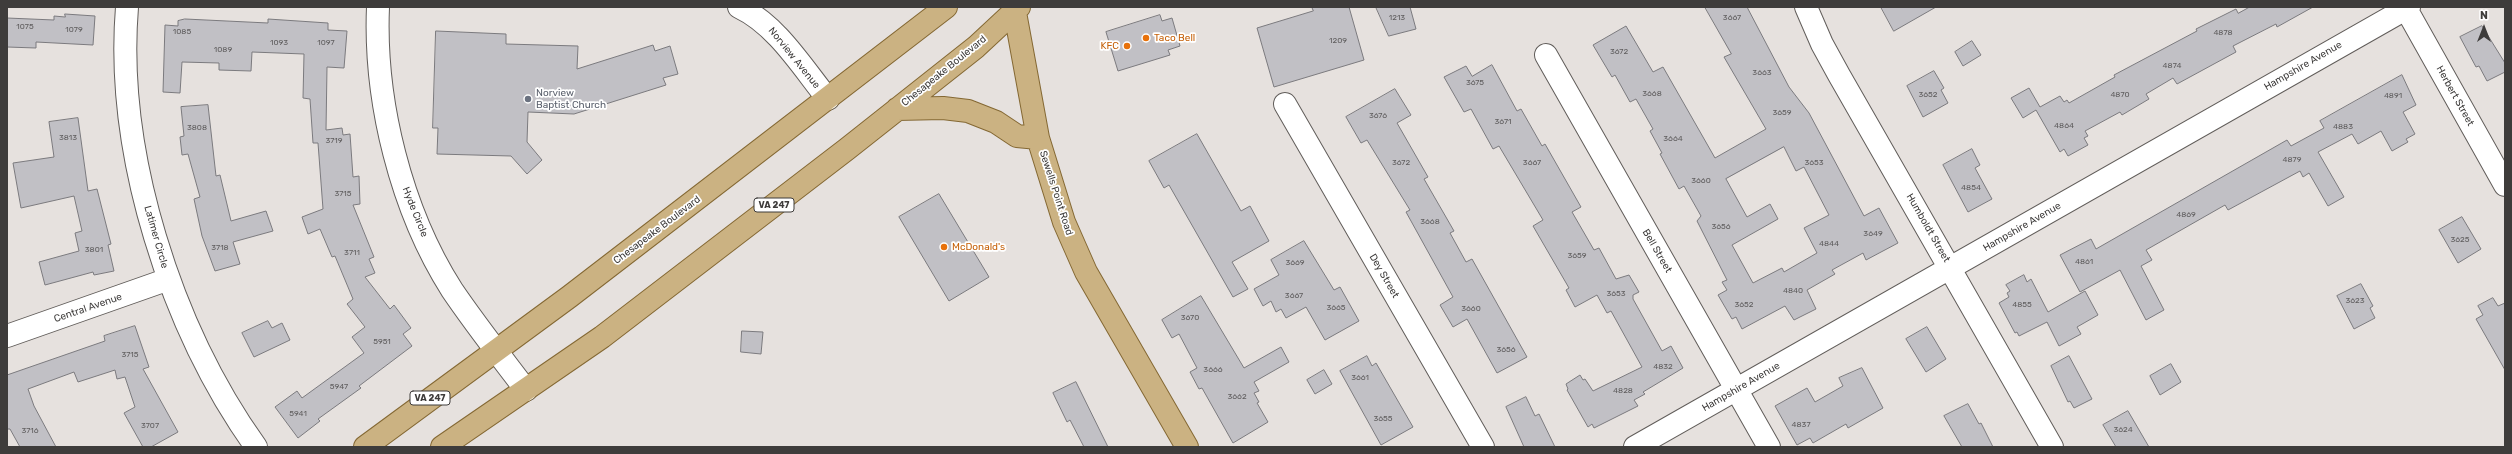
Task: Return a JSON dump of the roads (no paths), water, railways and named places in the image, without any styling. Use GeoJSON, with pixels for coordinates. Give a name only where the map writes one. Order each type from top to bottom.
{"type":"FeatureCollection","features":[{"type":"Feature","properties":{"kind":"main road","name":"Chesapeake Boulevard"},"geometry":{"type":"LineString","coordinates":[[365,447],[569,297],[828,100],[946,7]]}},
{"type":"Feature","properties":{"kind":"main road","name":"Chesapeake Boulevard"},"geometry":{"type":"LineString","coordinates":[[442,447],[602,337],[976,47],[1017,8]]}},
{"type":"Feature","properties":{"kind":"main road","name":"Sewells Point Road"},"geometry":{"type":"LineString","coordinates":[[1017,8],[1038,138],[1064,222],[1086,272],[1186,447]]}},
{"type":"Feature","properties":{"kind":"main road"},"geometry":{"type":"LineString","coordinates":[[897,109],[943,108],[968,111],[996,122],[1017,136],[1038,138]]}},
{"type":"Feature","properties":{"kind":"street","name":"Latimer Circle"},"geometry":{"type":"LineString","coordinates":[[127,7],[127,70],[134,138],[141,182],[169,279],[188,329],[211,375],[256,447]]}},
{"type":"Feature","properties":{"kind":"street","name":"Hyde Circle"},"geometry":{"type":"LineString","coordinates":[[378,7],[376,31],[380,81],[390,136],[409,201],[452,289],[526,390]]}},
{"type":"Feature","properties":{"kind":"street","name":"Norview Avenue"},"geometry":{"type":"LineString","coordinates":[[739,7],[752,13],[768,26],[828,100]]}},
{"type":"Feature","properties":{"kind":"street","name":"Humboldt Street"},"geometry":{"type":"LineString","coordinates":[[1806,7],[1822,44],[1839,75],[1951,268],[2052,447]]}},
{"type":"Feature","properties":{"kind":"street","name":"Hampshire Avenue"},"geometry":{"type":"LineString","coordinates":[[1635,447],[2407,8]]}},
{"type":"Feature","properties":{"kind":"street","name":"Herbert Street"},"geometry":{"type":"LineString","coordinates":[[2407,8],[2505,185]]}},
{"type":"Feature","properties":{"kind":"street","name":"Bell Street"},"geometry":{"type":"LineString","coordinates":[[1546,56],[1769,447]]}},
{"type":"Feature","properties":{"kind":"street","name":"Dey Street"},"geometry":{"type":"LineString","coordinates":[[1285,104],[1483,447]]}},
{"type":"Feature","properties":{"kind":"street","name":"Central Avenue"},"geometry":{"type":"LineString","coordinates":[[7,336],[169,279]]}},
{"type":"Feature","properties":{"kind":"street"},"geometry":{"type":"LineString","coordinates":[[449,447],[469,429]]}},
{"type":"Feature","properties":{"kind":"place","name":"Taco Bell"},"geometry":{"type":"Point","coordinates":[1146,38]}},
{"type":"Feature","properties":{"kind":"place","name":"KFC"},"geometry":{"type":"Point","coordinates":[1127,46]}},
{"type":"Feature","properties":{"kind":"place","name":"Norview Baptist Church"},"geometry":{"type":"Point","coordinates":[528,99]}},
{"type":"Feature","properties":{"kind":"place","name":"McDonald's"},"geometry":{"type":"Point","coordinates":[944,247]}}]}
